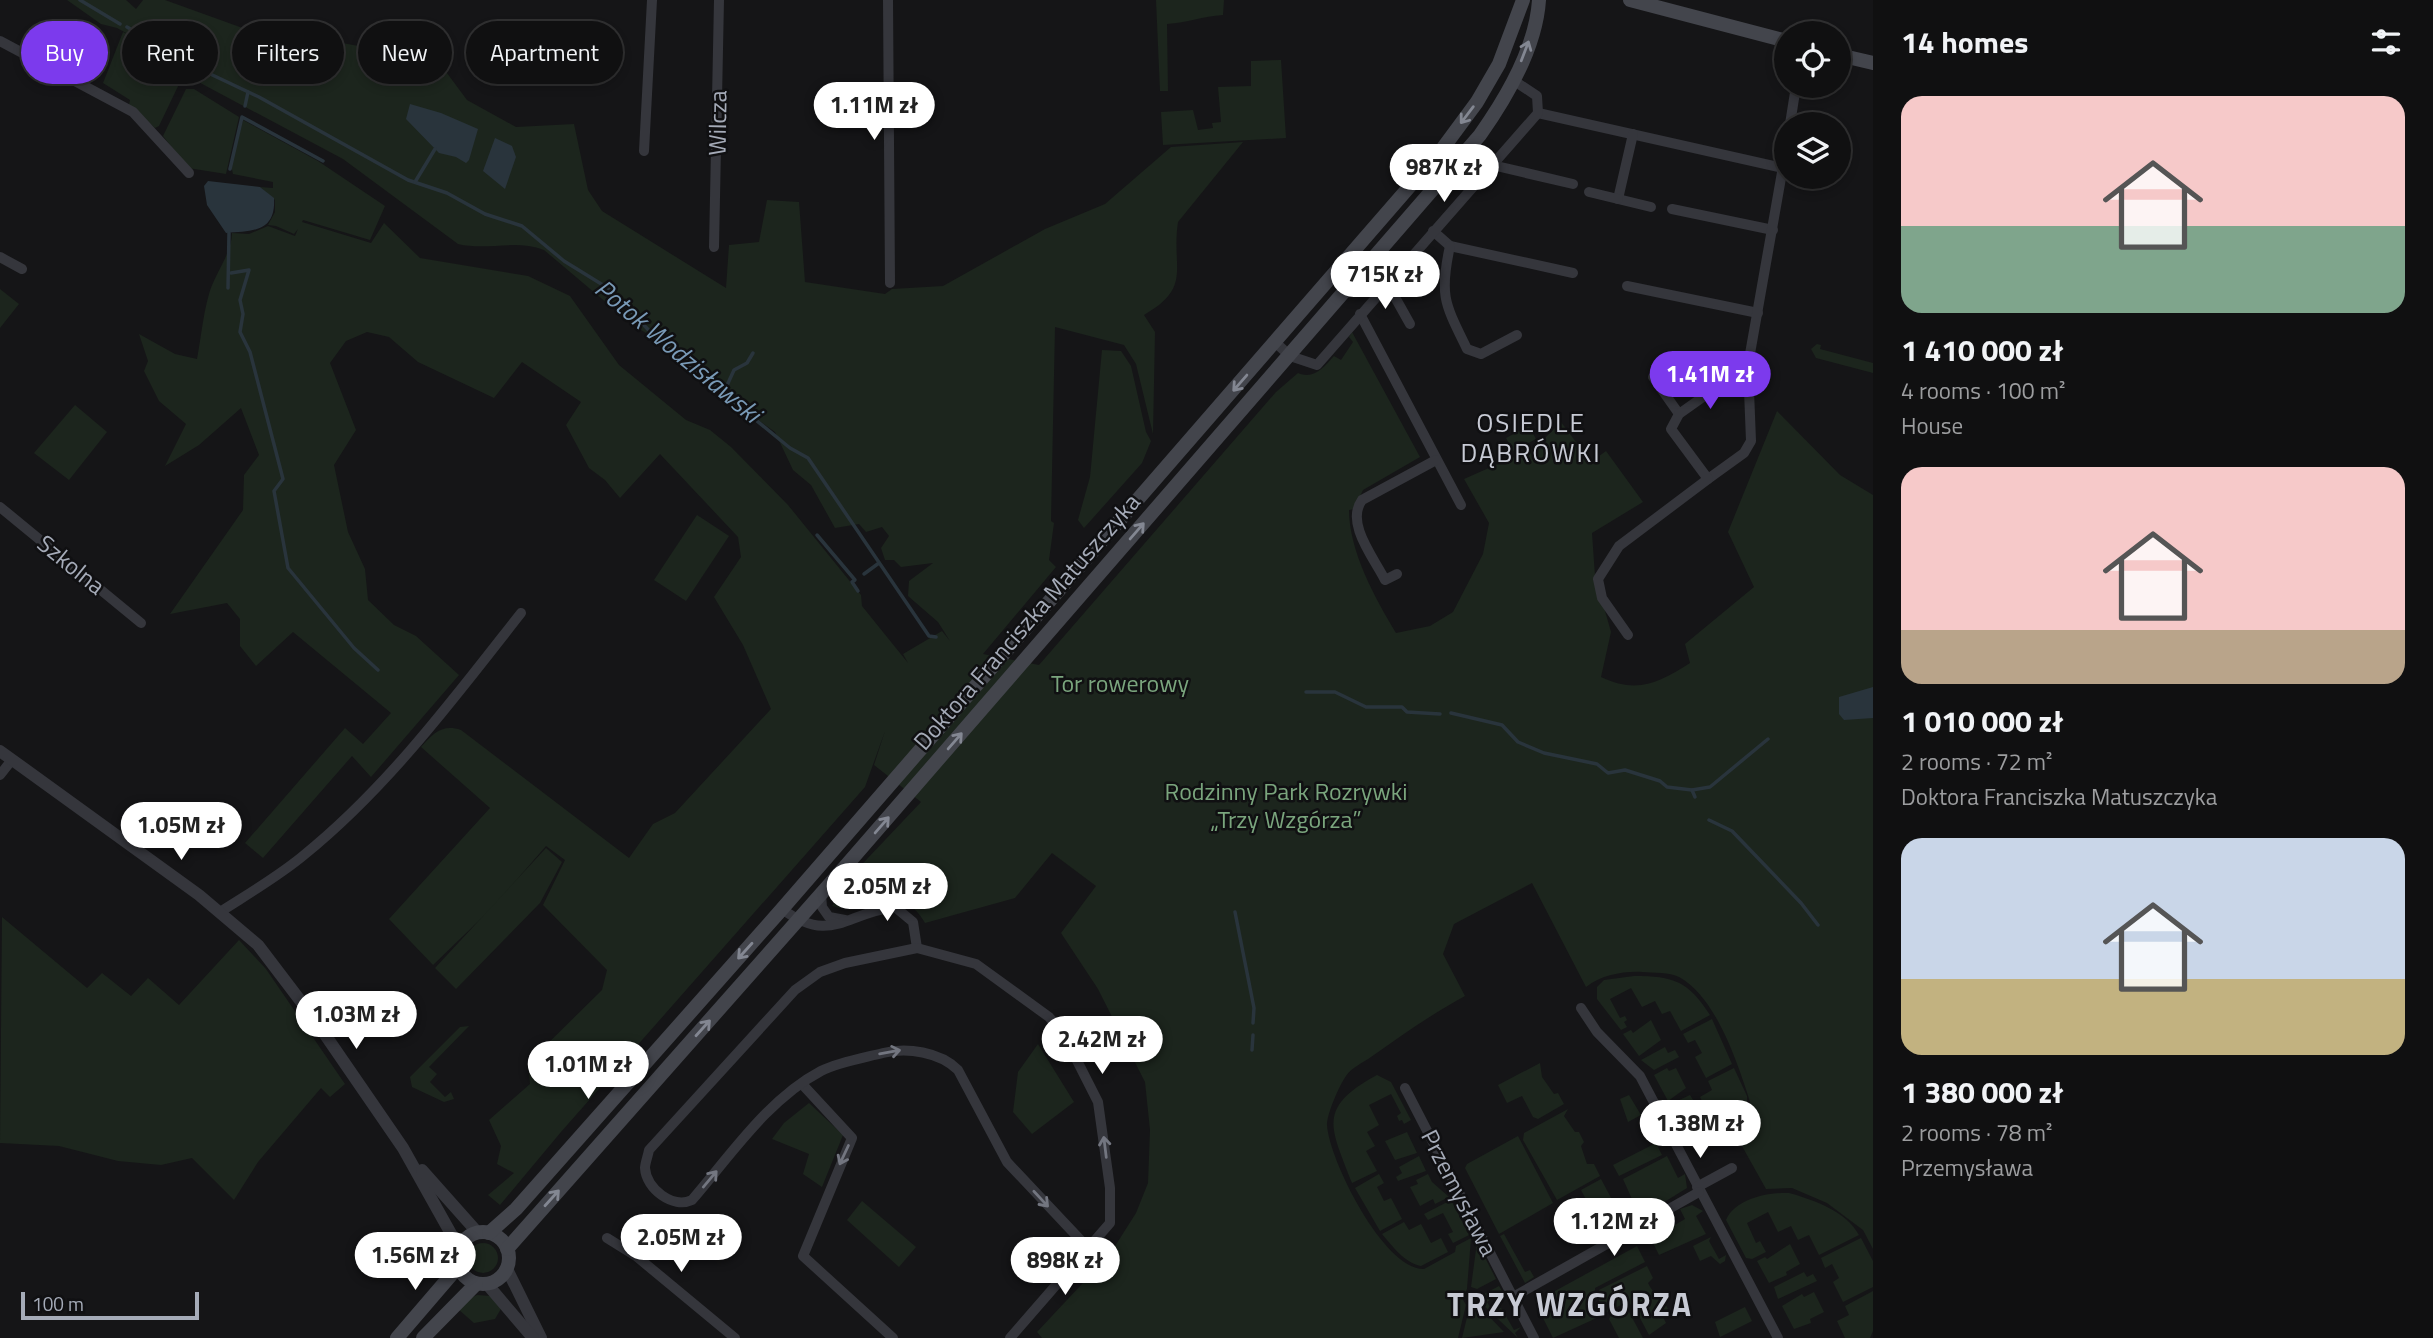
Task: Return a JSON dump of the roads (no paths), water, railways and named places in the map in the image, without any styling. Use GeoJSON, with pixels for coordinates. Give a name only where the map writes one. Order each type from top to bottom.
{"type":"FeatureCollection","features":[{"type":"Feature","properties":{"kind":"main road","name":"Doktora Franciszka Matuszczyka"},"geometry":{"type":"LineString","coordinates":[[507,1249],[821,894],[1480,135],[1513,80],[1538,15],[1539,0]]}},
{"type":"Feature","properties":{"kind":"main road"},"geometry":{"type":"LineString","coordinates":[[1538,15],[1552,0]]}},
{"type":"Feature","properties":{"kind":"main road"},"geometry":{"type":"LineString","coordinates":[[1630,0],[1774,38]]}},
{"type":"Feature","properties":{"kind":"main road","name":"Doktora Franciszka Matuszczyka"},"geometry":{"type":"LineString","coordinates":[[484,1233],[516,1209],[782,909],[1443,148],[1499,64],[1519,3]]}},
{"type":"Feature","properties":{"kind":"main road"},"geometry":{"type":"LineString","coordinates":[[1851,58],[1873,63]]}},
{"type":"Feature","properties":{"kind":"main road"},"geometry":{"type":"LineString","coordinates":[[484,1233],[500,1239],[507,1249],[507,1269],[495,1282],[481,1284],[462,1275],[458,1267],[459,1248],[468,1237],[484,1233]]}},
{"type":"Feature","properties":{"kind":"main road"},"geometry":{"type":"LineString","coordinates":[[397,1338],[458,1267]]}},
{"type":"Feature","properties":{"kind":"main road"},"geometry":{"type":"LineString","coordinates":[[423,1338],[481,1284]]}},
{"type":"Feature","properties":{"kind":"street"},"geometry":{"type":"LineString","coordinates":[[644,151],[652,0]]}},
{"type":"Feature","properties":{"kind":"street","name":"Wilcza"},"geometry":{"type":"LineString","coordinates":[[713,247],[719,0]]}},
{"type":"Feature","properties":{"kind":"street"},"geometry":{"type":"LineString","coordinates":[[888,0],[890,283]]}},
{"type":"Feature","properties":{"kind":"street"},"geometry":{"type":"LineString","coordinates":[[0,41],[133,112],[189,173]]}},
{"type":"Feature","properties":{"kind":"street"},"geometry":{"type":"LineString","coordinates":[[1275,342],[1290,356],[1317,365],[1538,113],[1537,96],[1513,80]]}},
{"type":"Feature","properties":{"kind":"street"},"geometry":{"type":"LineString","coordinates":[[1538,113],[1774,166]]}},
{"type":"Feature","properties":{"kind":"street"},"geometry":{"type":"LineString","coordinates":[[1618,199],[1633,134]]}},
{"type":"Feature","properties":{"kind":"street"},"geometry":{"type":"LineString","coordinates":[[1492,165],[1573,184]]}},
{"type":"Feature","properties":{"kind":"street"},"geometry":{"type":"LineString","coordinates":[[1629,635],[1602,598],[1598,579],[1605,563],[1619,546],[1744,453],[1751,441],[1748,365],[1780,189]]}},
{"type":"Feature","properties":{"kind":"street"},"geometry":{"type":"LineString","coordinates":[[1589,192],[1651,207]]}},
{"type":"Feature","properties":{"kind":"street"},"geometry":{"type":"LineString","coordinates":[[1672,209],[1773,230]]}},
{"type":"Feature","properties":{"kind":"street"},"geometry":{"type":"LineString","coordinates":[[1433,231],[1450,246],[1573,273]]}},
{"type":"Feature","properties":{"kind":"street"},"geometry":{"type":"LineString","coordinates":[[1450,246],[1443,289],[1446,306],[1468,349],[1481,354],[1517,335]]}},
{"type":"Feature","properties":{"kind":"street"},"geometry":{"type":"LineString","coordinates":[[0,257],[22,269]]}},
{"type":"Feature","properties":{"kind":"street"},"geometry":{"type":"LineString","coordinates":[[1387,283],[1410,324]]}},
{"type":"Feature","properties":{"kind":"street"},"geometry":{"type":"LineString","coordinates":[[1627,286],[1758,313]]}},
{"type":"Feature","properties":{"kind":"street"},"geometry":{"type":"LineString","coordinates":[[1360,314],[1461,505]]}},
{"type":"Feature","properties":{"kind":"street"},"geometry":{"type":"LineString","coordinates":[[1708,479],[1671,429],[1679,414],[1748,365]]}},
{"type":"Feature","properties":{"kind":"street"},"geometry":{"type":"LineString","coordinates":[[1653,377],[1679,414]]}},
{"type":"Feature","properties":{"kind":"street"},"geometry":{"type":"LineString","coordinates":[[1396,574],[1385,580],[1355,521],[1355,509],[1362,500],[1437,460]]}},
{"type":"Feature","properties":{"kind":"street","name":"Szkolna"},"geometry":{"type":"LineString","coordinates":[[0,507],[141,623]]}},
{"type":"Feature","properties":{"kind":"street"},"geometry":{"type":"LineString","coordinates":[[220,912],[304,855],[362,801],[445,709],[521,614]]}},
{"type":"Feature","properties":{"kind":"street"},"geometry":{"type":"LineString","coordinates":[[0,751],[220,912],[273,962],[403,1148],[459,1248]]}},
{"type":"Feature","properties":{"kind":"street"},"geometry":{"type":"LineString","coordinates":[[0,775],[11,761]]}},
{"type":"Feature","properties":{"kind":"street"},"geometry":{"type":"LineString","coordinates":[[821,894],[822,907],[829,917],[849,920]]}},
{"type":"Feature","properties":{"kind":"street"},"geometry":{"type":"LineString","coordinates":[[782,909],[797,920],[814,927],[830,927],[895,907],[913,922],[917,947]]}},
{"type":"Feature","properties":{"kind":"street"},"geometry":{"type":"LineString","coordinates":[[1010,1338],[1088,1248],[1101,1237],[1110,1223],[1110,1188],[1098,1102],[1055,1023],[976,964],[917,947],[845,963],[820,972],[794,990],[649,1150],[645,1169],[651,1184],[671,1203],[683,1204],[692,1200],[770,1110],[824,1070],[898,1050],[928,1054],[950,1062],[958,1070],[1007,1162],[1088,1248]]}},
{"type":"Feature","properties":{"kind":"street"},"geometry":{"type":"LineString","coordinates":[[1581,1007],[1597,1032],[1640,1076],[1777,1338]]}},
{"type":"Feature","properties":{"kind":"street"},"geometry":{"type":"LineString","coordinates":[[802,1084],[852,1138],[803,1256],[894,1338]]}},
{"type":"Feature","properties":{"kind":"street","name":"Przemysława"},"geometry":{"type":"LineString","coordinates":[[1405,1088],[1534,1338]]}},
{"type":"Feature","properties":{"kind":"street"},"geometry":{"type":"LineString","coordinates":[[403,1148],[484,1233]]}},
{"type":"Feature","properties":{"kind":"street"},"geometry":{"type":"LineString","coordinates":[[1513,1297],[1732,1168]]}},
{"type":"Feature","properties":{"kind":"street"},"geometry":{"type":"LineString","coordinates":[[607,1238],[636,1256],[735,1338]]}},
{"type":"Feature","properties":{"kind":"street"},"geometry":{"type":"LineString","coordinates":[[507,1269],[541,1338]]}},
{"type":"Feature","properties":{"kind":"street"},"geometry":{"type":"LineString","coordinates":[[481,1284],[533,1338]]}},
{"type":"Feature","properties":{"kind":"waterway","name":"Potok Wodzisławski"},"geometry":{"type":"LineString","coordinates":[[80,0],[120,24]]}},
{"type":"Feature","properties":{"kind":"waterway","name":"Potok Wodzisławski"},"geometry":{"type":"LineString","coordinates":[[218,78],[259,97],[408,180],[447,193],[485,214],[522,226],[564,261],[611,290],[656,338],[790,448],[808,458],[929,636],[936,637]]}},
{"type":"Feature","properties":{"kind":"waterway"},"geometry":{"type":"LineString","coordinates":[[245,106],[248,92]]}},
{"type":"Feature","properties":{"kind":"waterway"},"geometry":{"type":"LineString","coordinates":[[230,169],[242,117],[323,161]]}},
{"type":"Feature","properties":{"kind":"waterway"},"geometry":{"type":"LineString","coordinates":[[415,182],[435,149]]}},
{"type":"Feature","properties":{"kind":"waterway"},"geometry":{"type":"LineString","coordinates":[[228,288],[229,233]]}},
{"type":"Feature","properties":{"kind":"waterway"},"geometry":{"type":"LineString","coordinates":[[231,273],[249,270],[240,300],[243,314],[240,332],[250,352],[283,479],[274,491],[288,568],[354,648],[378,670]]}},
{"type":"Feature","properties":{"kind":"waterway"},"geometry":{"type":"LineString","coordinates":[[724,392],[734,370],[747,363],[753,353]]}},
{"type":"Feature","properties":{"kind":"waterway"},"geometry":{"type":"LineString","coordinates":[[817,535],[855,580],[852,582],[858,591]]}},
{"type":"Feature","properties":{"kind":"waterway"},"geometry":{"type":"LineString","coordinates":[[864,574],[879,563]]}},
{"type":"Feature","properties":{"kind":"waterway","name":"Potok Wodzisławski"},"geometry":{"type":"LineString","coordinates":[[1306,692],[1335,692],[1366,707],[1402,707],[1407,712],[1440,714]]}},
{"type":"Feature","properties":{"kind":"waterway","name":"Potok Wodzisławski"},"geometry":{"type":"LineString","coordinates":[[1451,713],[1502,725],[1518,742],[1544,753],[1597,764],[1608,773],[1625,770],[1660,781],[1667,787],[1692,790],[1710,787],[1768,739]]}},
{"type":"Feature","properties":{"kind":"waterway","name":"Potok Wodzisławski"},"geometry":{"type":"LineString","coordinates":[[1692,790],[1695,797]]}},
{"type":"Feature","properties":{"kind":"waterway","name":"Potok Wodzisławski"},"geometry":{"type":"LineString","coordinates":[[1709,820],[1732,831],[1801,903],[1818,925]]}},
{"type":"Feature","properties":{"kind":"waterway"},"geometry":{"type":"LineString","coordinates":[[1235,912],[1254,1008],[1253,1023]]}},
{"type":"Feature","properties":{"kind":"waterway"},"geometry":{"type":"LineString","coordinates":[[1252,1050],[1253,1035]]}},
{"type":"Feature","properties":{"kind":"district","name":"OSIEDLE DĄBRÓWKI"},"geometry":{"type":"Point","coordinates":[1531,438]}},
{"type":"Feature","properties":{"kind":"district","name":"TRZY WZGÓRZA"},"geometry":{"type":"Point","coordinates":[1570,1305]}},
{"type":"Feature","properties":{"kind":"park label","name":"Tor rowerowy"},"geometry":{"type":"Point","coordinates":[1120,684]}},
{"type":"Feature","properties":{"kind":"park label","name":"Rodzinny Park Rozrywki „Trzy Wzgórza”"},"geometry":{"type":"Point","coordinates":[1286,806]}}]}
